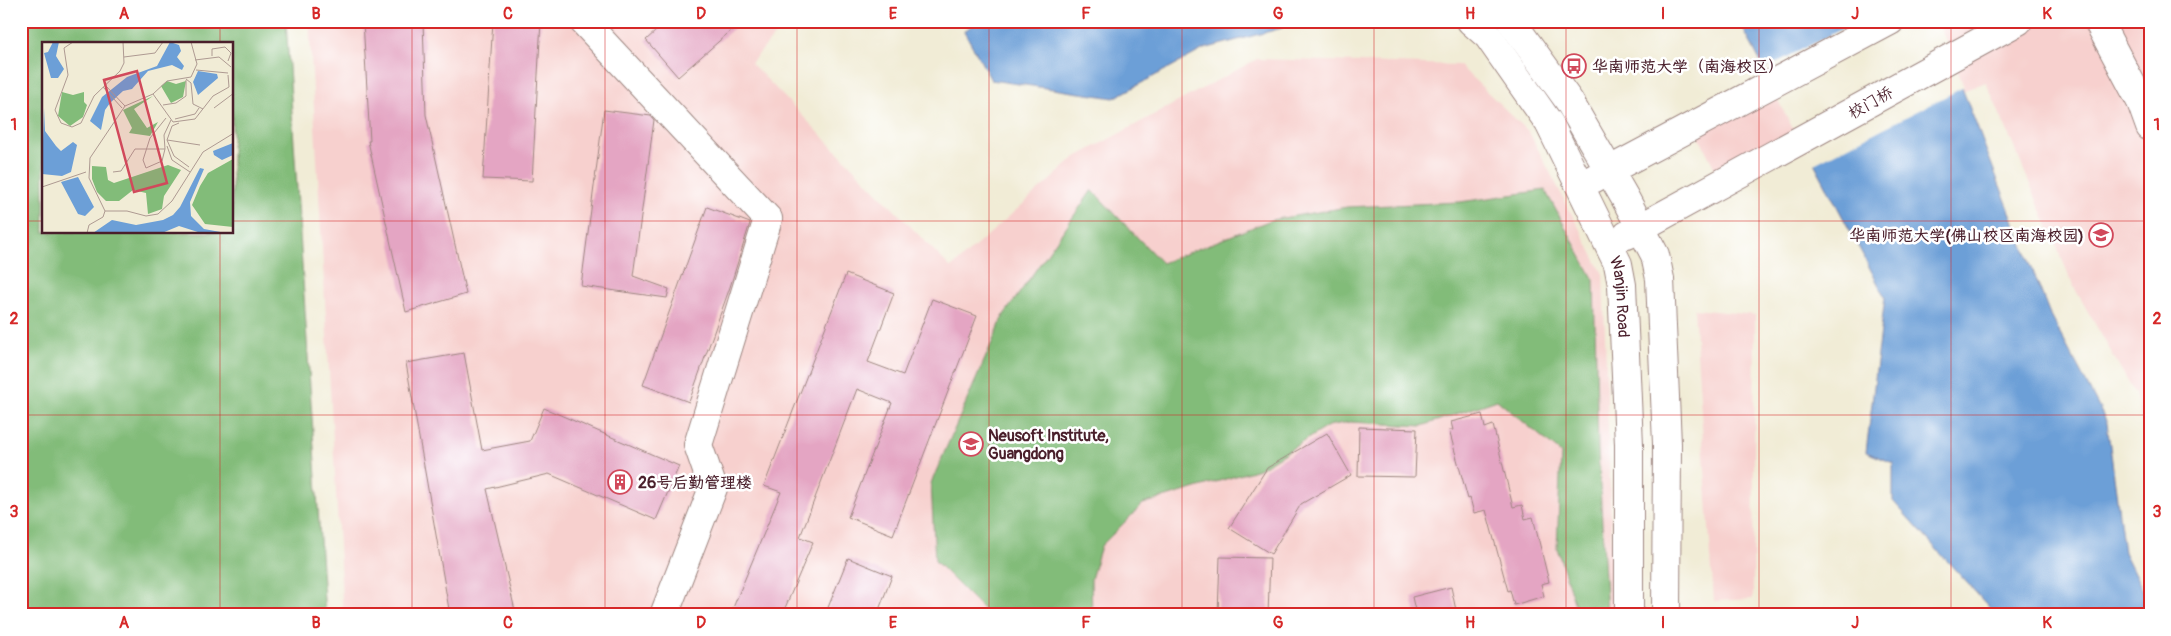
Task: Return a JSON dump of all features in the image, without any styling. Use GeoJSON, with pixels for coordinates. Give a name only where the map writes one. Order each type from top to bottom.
{"type":"FeatureCollection","features":[{"type":"Feature","properties":{"kind":"street"},"geometry":{"type":"LineString","coordinates":[[583,21],[768,219],[698,445],[713,488],[664,615]]}},
{"type":"Feature","properties":{"kind":"street","name":"Wanjin Road"},"geometry":{"type":"LineString","coordinates":[[1471,21],[1488,36],[1549,123],[1611,245],[1618,264],[1622,285],[1629,445],[1628,615]]}},
{"type":"Feature","properties":{"kind":"street"},"geometry":{"type":"LineString","coordinates":[[1511,21],[1569,101],[1642,227],[1655,254],[1660,279],[1667,444],[1666,615]]}},
{"type":"Feature","properties":{"kind":"street"},"geometry":{"type":"LineString","coordinates":[[1581,186],[1890,21]]}},
{"type":"Feature","properties":{"kind":"street","name":"校门桥"},"geometry":{"type":"LineString","coordinates":[[1611,245],[2018,21]]}},
{"type":"Feature","properties":{"kind":"street"},"geometry":{"type":"LineString","coordinates":[[2098,21],[2141,102],[2150,127]]}},
{"type":"Feature","properties":{"kind":"shaded area","name":"Neusoft Institute, Guangdong"},"geometry":{"type":"Polygon","coordinates":[[[309,21],[787,21],[751,63],[951,268],[1076,157],[1257,59],[1459,65],[1529,132],[1603,274],[1614,615],[343,615],[309,21]]]}},
{"type":"Feature","properties":{"kind":"shaded area","name":"华南师范大学(佛山校区南海校园)"},"geometry":{"type":"Polygon","coordinates":[[[1856,21],[2150,21],[2150,453],[2135,394],[2074,287],[1986,82],[1722,183],[1693,125],[1856,21]]]}},
{"type":"Feature","properties":{"kind":"shaded area"},"geometry":{"type":"Polygon","coordinates":[[[1694,309],[1755,315],[1753,599],[1714,601],[1694,309]]]}},
{"type":"Feature","properties":{"kind":"green space"},"geometry":{"type":"Polygon","coordinates":[[[30,21],[286,21],[325,615],[21,615],[21,36],[30,21]]]}},
{"type":"Feature","properties":{"kind":"green space"},"geometry":{"type":"Polygon","coordinates":[[[1092,190],[1162,263],[1271,220],[1347,207],[1460,202],[1545,190],[1594,280],[1598,448],[1607,615],[1578,615],[1557,548],[1561,453],[1497,400],[1422,426],[1350,422],[1328,426],[1259,469],[1143,504],[1101,546],[1091,579],[1092,615],[989,615],[935,561],[931,483],[1004,315],[1092,190]]]}},
{"type":"Feature","properties":{"kind":"water"},"geometry":{"type":"Polygon","coordinates":[[[979,21],[1287,21],[1282,28],[1204,49],[1114,98],[991,80],[964,31],[979,21]]]}},
{"type":"Feature","properties":{"kind":"water"},"geometry":{"type":"Polygon","coordinates":[[[1739,21],[1936,21],[2049,312],[2107,423],[2124,552],[2150,605],[2150,615],[1996,615],[1893,501],[1893,463],[1866,452],[1885,297],[1739,21]]]}},
{"type":"Feature","properties":{"kind":"pier"},"geometry":{"type":"Polygon","coordinates":[[[1857,21],[1938,21],[1964,87],[1812,165],[1762,70],[1857,21]]]}},
{"type":"Feature","properties":{"kind":"building"},"geometry":{"type":"Polygon","coordinates":[[[363,21],[423,21],[426,115],[466,294],[406,312],[368,141],[370,141],[363,21]]]}},
{"type":"Feature","properties":{"kind":"building"},"geometry":{"type":"Polygon","coordinates":[[[493,21],[541,21],[532,181],[483,179],[493,21]]]}},
{"type":"Feature","properties":{"kind":"building"},"geometry":{"type":"Polygon","coordinates":[[[667,21],[742,21],[678,77],[646,40],[667,21]]]}},
{"type":"Feature","properties":{"kind":"building"},"geometry":{"type":"Polygon","coordinates":[[[604,110],[651,116],[654,120],[633,276],[669,289],[667,298],[581,286],[604,110]]]}},
{"type":"Feature","properties":{"kind":"building"},"geometry":{"type":"Polygon","coordinates":[[[707,207],[750,223],[730,287],[689,402],[643,385],[707,207]]]}},
{"type":"Feature","properties":{"kind":"building"},"geometry":{"type":"Polygon","coordinates":[[[846,274],[894,293],[868,362],[903,375],[932,299],[977,316],[893,535],[848,517],[892,403],[857,389],[800,537],[813,542],[782,615],[730,615],[781,492],[764,486],[846,274]]]}},
{"type":"Feature","properties":{"kind":"building","name":"26号后勤管理楼"},"geometry":{"type":"Polygon","coordinates":[[[464,353],[482,450],[530,441],[544,408],[679,466],[656,520],[549,474],[487,489],[516,615],[450,615],[406,363],[464,353]]]}},
{"type":"Feature","properties":{"kind":"building"},"geometry":{"type":"Polygon","coordinates":[[[1482,414],[1485,428],[1493,425],[1513,507],[1522,505],[1525,519],[1533,517],[1549,582],[1541,584],[1544,596],[1514,605],[1510,590],[1508,591],[1486,510],[1474,513],[1470,498],[1468,499],[1449,430],[1453,430],[1451,422],[1482,414]]]}},
{"type":"Feature","properties":{"kind":"building"},"geometry":{"type":"Polygon","coordinates":[[[1359,427],[1417,429],[1415,477],[1358,476],[1359,427]]]}},
{"type":"Feature","properties":{"kind":"building"},"geometry":{"type":"Polygon","coordinates":[[[1327,433],[1351,475],[1301,504],[1271,554],[1229,528],[1267,468],[1327,433]]]}},
{"type":"Feature","properties":{"kind":"building"},"geometry":{"type":"Polygon","coordinates":[[[1220,557],[1270,558],[1268,615],[1218,614],[1220,557]]]}},
{"type":"Feature","properties":{"kind":"building"},"geometry":{"type":"Polygon","coordinates":[[[848,558],[892,576],[877,615],[825,615],[848,558]]]}},
{"type":"Feature","properties":{"kind":"building"},"geometry":{"type":"Polygon","coordinates":[[[1451,587],[1457,615],[1416,615],[1412,597],[1451,587]]]}},
{"type":"Feature","properties":{"kind":"place","name":"华南师范大学（南海校区）"},"geometry":{"type":"Point","coordinates":[1574,66]}},
{"type":"Feature","properties":{"kind":"place","name":"华南师范大学(佛山校区南海校园)"},"geometry":{"type":"Point","coordinates":[2101,235]}},
{"type":"Feature","properties":{"kind":"place","name":"Neusoft Institute, Guangdong"},"geometry":{"type":"Point","coordinates":[971,444]}},
{"type":"Feature","properties":{"kind":"place","name":"26号后勤管理楼"},"geometry":{"type":"Point","coordinates":[620,482]}}]}
